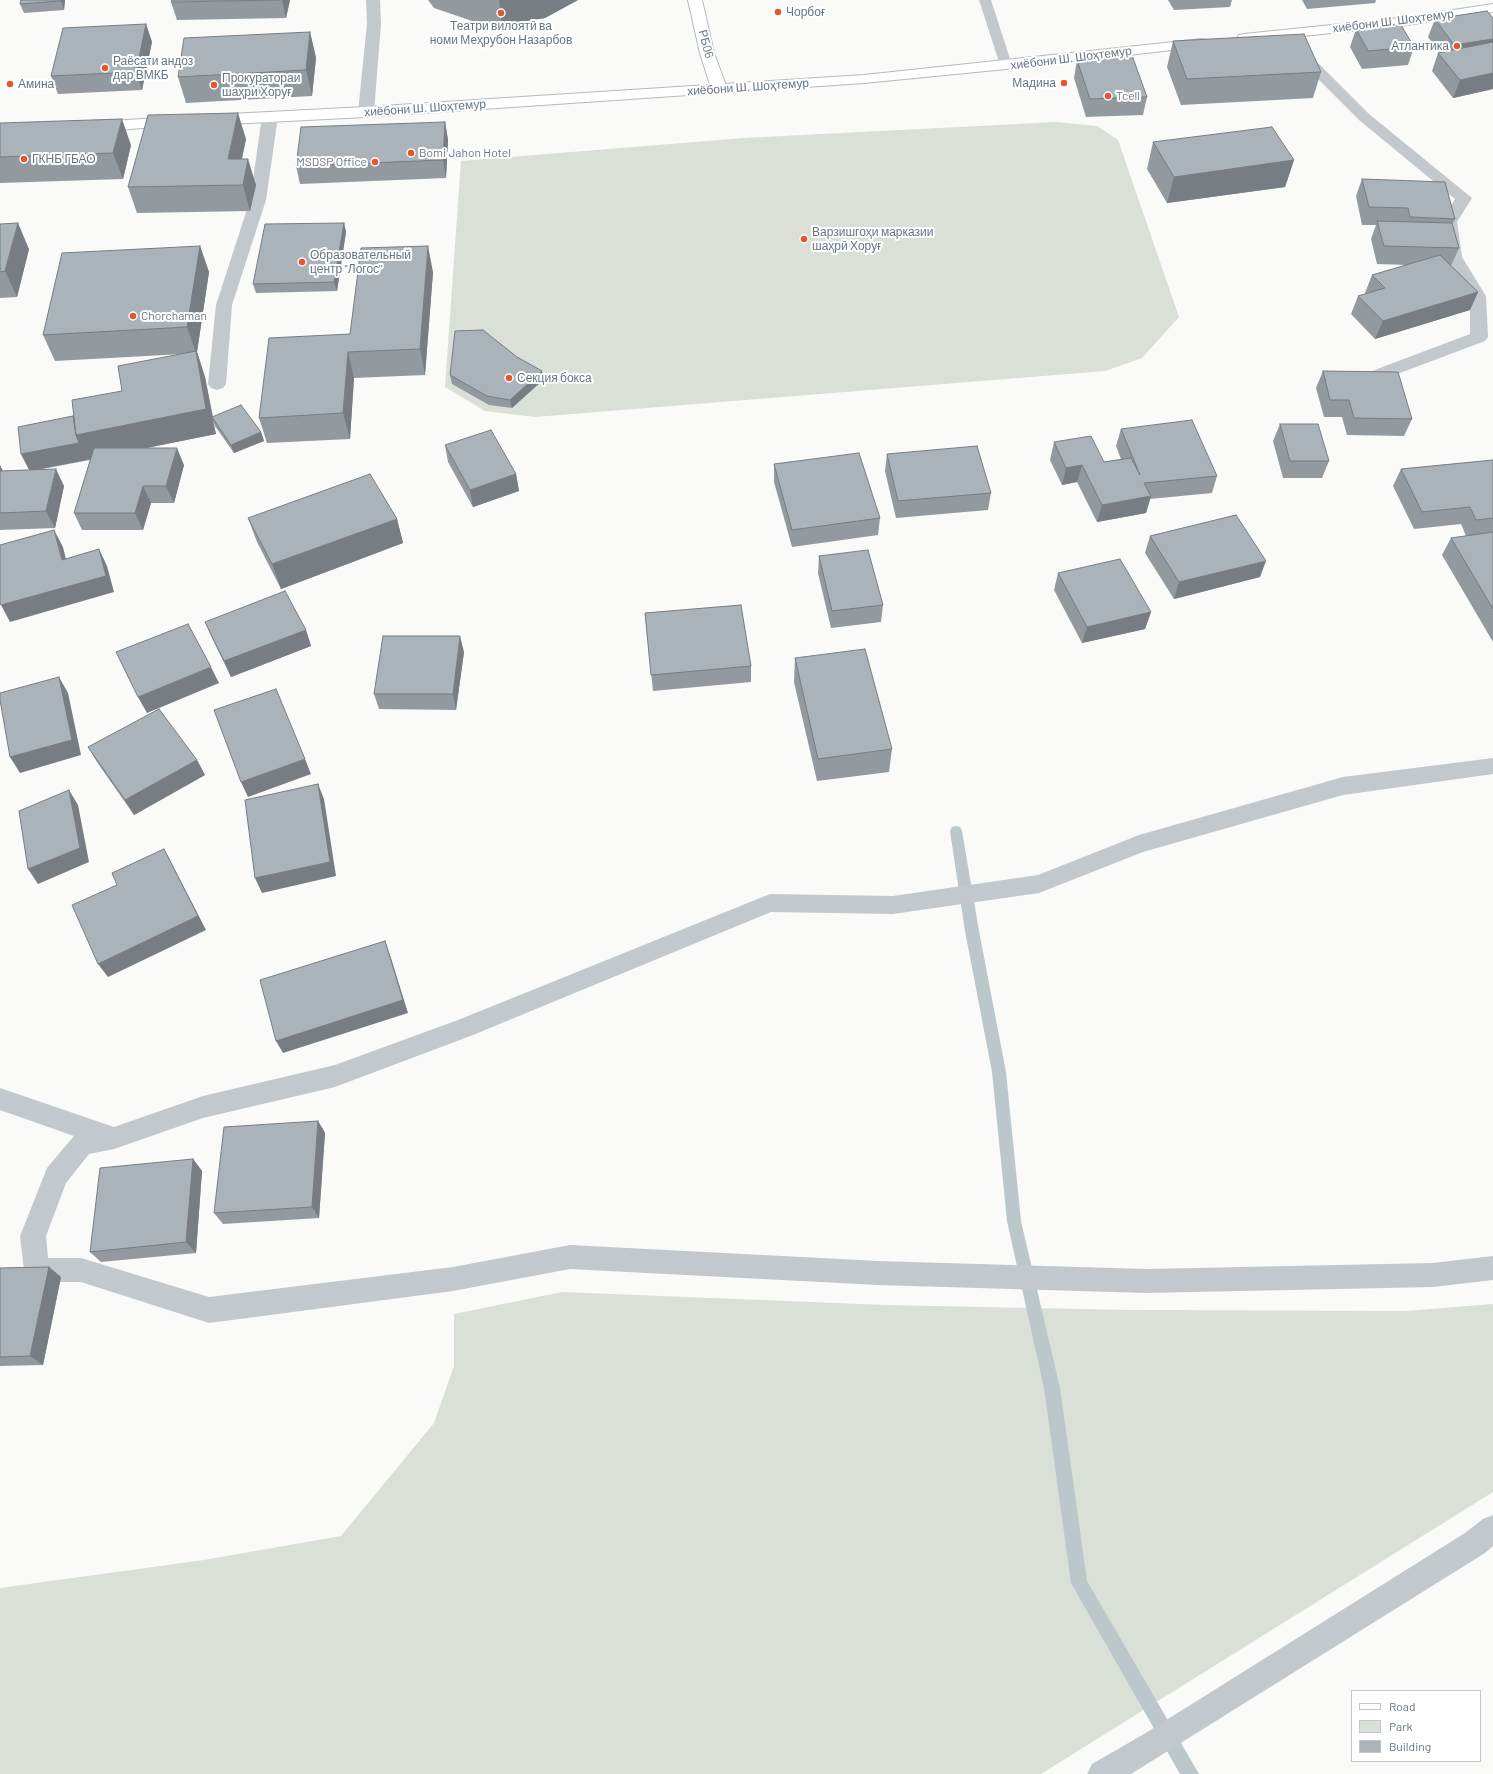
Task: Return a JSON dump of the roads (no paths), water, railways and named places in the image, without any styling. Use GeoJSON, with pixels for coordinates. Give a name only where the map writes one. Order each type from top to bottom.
{"type":"FeatureCollection","features":[{"type":"Feature","properties":{"kind":"main road","name":"РБ06"},"geometry":{"type":"LineString","coordinates":[[695,0],[708,53],[719,88]]}},
{"type":"Feature","properties":{"kind":"main road","name":"хиёбони Ш. Шоҳтемур"},"geometry":{"type":"LineString","coordinates":[[1229,40],[1400,22],[1493,8]]}},
{"type":"Feature","properties":{"kind":"main road","name":"хиёбони Ш. Шоҳтемур"},"geometry":{"type":"LineString","coordinates":[[79,127],[366,112],[864,79],[1006,66],[1213,42]]}},
{"type":"Feature","properties":{"kind":"street"},"geometry":{"type":"LineString","coordinates":[[366,112],[374,24],[373,0]]}},
{"type":"Feature","properties":{"kind":"street"},"geometry":{"type":"LineString","coordinates":[[1282,34],[1364,117],[1464,198],[1449,222],[1454,257],[1478,296],[1479,338],[1362,381]]}},
{"type":"Feature","properties":{"kind":"street"},"geometry":{"type":"LineString","coordinates":[[217,384],[224,305],[258,200],[270,117]]}},
{"type":"Feature","properties":{"kind":"street"},"geometry":{"type":"LineString","coordinates":[[1493,766],[1343,786],[1139,844],[1039,884],[893,905],[770,903],[465,1028],[335,1076],[203,1107],[114,1138],[82,1144],[56,1176],[33,1236],[37,1270],[81,1270],[209,1310],[453,1279],[570,1257],[878,1273],[1146,1281],[1433,1275],[1493,1268]]}},
{"type":"Feature","properties":{"kind":"street"},"geometry":{"type":"LineString","coordinates":[[0,1099],[114,1138]]}},
{"type":"Feature","properties":{"kind":"street"},"geometry":{"type":"LineString","coordinates":[[1102,1774],[1154,1744],[1475,1543],[1493,1529]]}},
{"type":"Feature","properties":{"kind":"lane"},"geometry":{"type":"LineString","coordinates":[[985,0],[1006,66]]}},
{"type":"Feature","properties":{"kind":"waterway"},"geometry":{"type":"LineString","coordinates":[[956,831],[972,931],[999,1072],[1014,1221],[1052,1388],[1079,1583],[1190,1774]]}},
{"type":"Feature","properties":{"kind":"place","name":"Чорбоғ"},"geometry":{"type":"Point","coordinates":[778,12]}},
{"type":"Feature","properties":{"kind":"place","name":"Театри вилоятӣ ва номи Меҳрубон Назарбов"},"geometry":{"type":"Point","coordinates":[501,13]}},
{"type":"Feature","properties":{"kind":"place","name":"Атлантика"},"geometry":{"type":"Point","coordinates":[1457,46]}},
{"type":"Feature","properties":{"kind":"place","name":"Раёсати андоз дар ВМКБ"},"geometry":{"type":"Point","coordinates":[105,68]}},
{"type":"Feature","properties":{"kind":"place","name":"Мадина"},"geometry":{"type":"Point","coordinates":[1064,83]}},
{"type":"Feature","properties":{"kind":"place","name":"Амина"},"geometry":{"type":"Point","coordinates":[10,84]}},
{"type":"Feature","properties":{"kind":"place","name":"Прокуратораи шаҳри Хоруғ"},"geometry":{"type":"Point","coordinates":[214,85]}},
{"type":"Feature","properties":{"kind":"place","name":"Tcell"},"geometry":{"type":"Point","coordinates":[1108,96]}},
{"type":"Feature","properties":{"kind":"place","name":"Bomi Jahon Hotel"},"geometry":{"type":"Point","coordinates":[411,153]}},
{"type":"Feature","properties":{"kind":"place","name":"ГКНБ ГБАО"},"geometry":{"type":"Point","coordinates":[24,159]}},
{"type":"Feature","properties":{"kind":"place","name":"MSDSP Office"},"geometry":{"type":"Point","coordinates":[375,162]}},
{"type":"Feature","properties":{"kind":"place","name":"Варзишгоҳи марказии шаҳрӣ Хоруғ"},"geometry":{"type":"Point","coordinates":[804,239]}},
{"type":"Feature","properties":{"kind":"place","name":"Образовательный центр \"Логос\""},"geometry":{"type":"Point","coordinates":[302,262]}},
{"type":"Feature","properties":{"kind":"place","name":"Chorchaman"},"geometry":{"type":"Point","coordinates":[133,316]}},
{"type":"Feature","properties":{"kind":"place","name":"Секция бокса"},"geometry":{"type":"Point","coordinates":[509,378]}}]}
